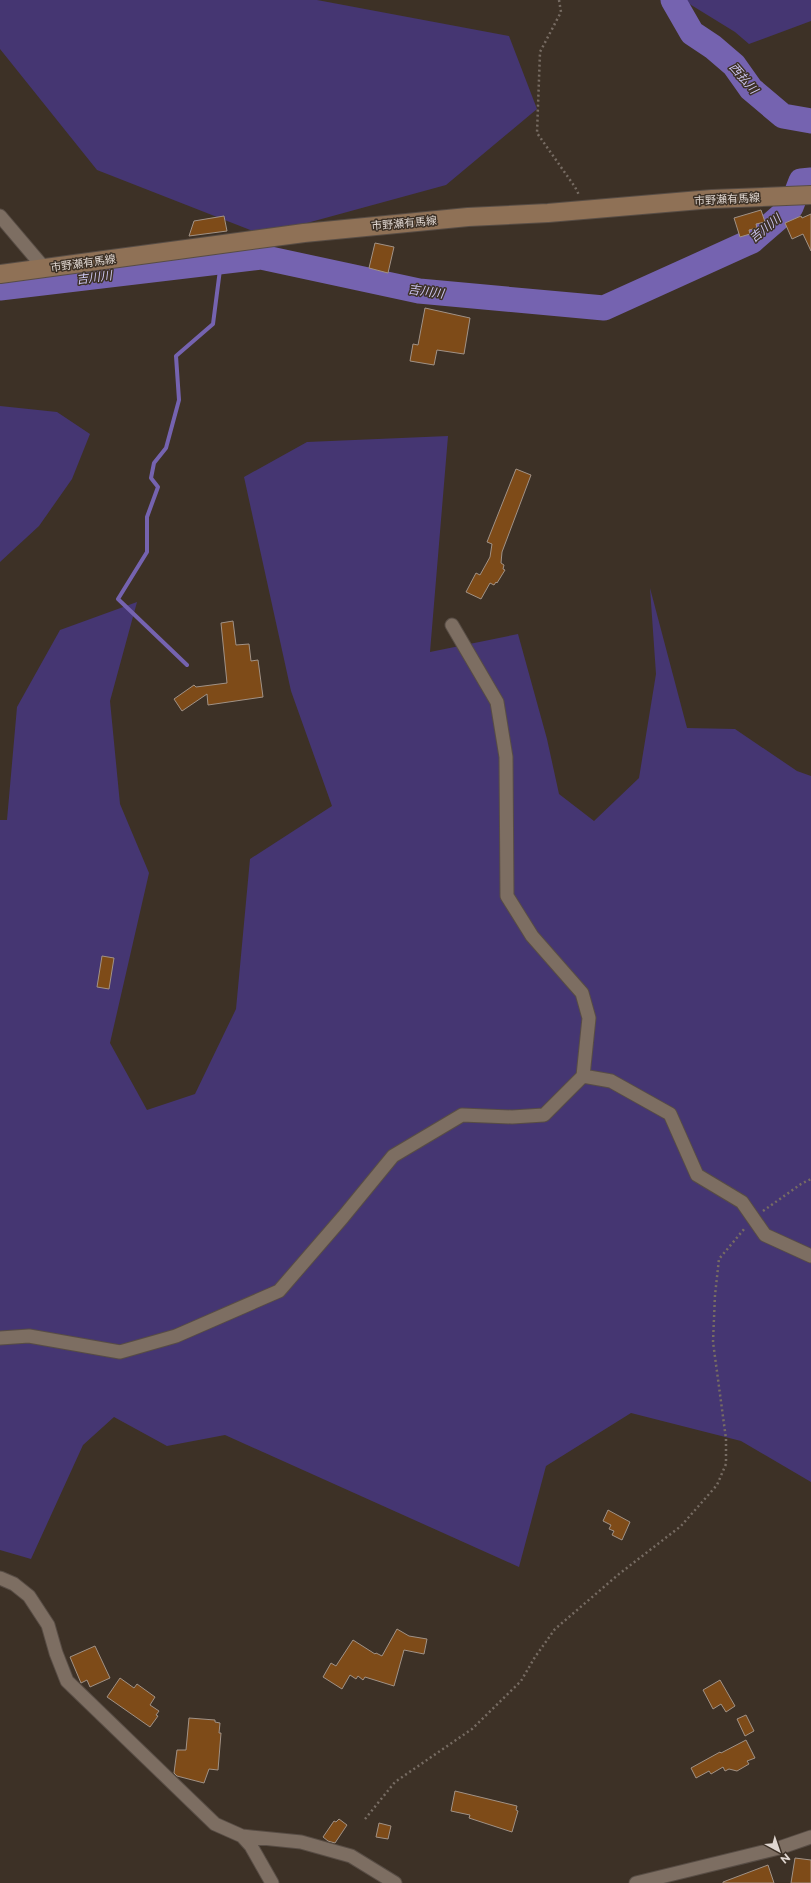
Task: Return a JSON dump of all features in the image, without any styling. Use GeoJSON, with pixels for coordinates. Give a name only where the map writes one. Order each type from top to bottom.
{"type":"FeatureCollection","features":[{"type":"Feature","properties":{"kind":"main road","name":"市野瀬有馬線"},"geometry":{"type":"LineString","coordinates":[[0,274],[304,233],[468,217],[585,210],[712,199],[800,195]]}},
{"type":"Feature","properties":{"kind":"street"},"geometry":{"type":"LineString","coordinates":[[0,216],[45,269]]}},
{"type":"Feature","properties":{"kind":"street"},"geometry":{"type":"LineString","coordinates":[[0,1338],[29,1336],[120,1352],[176,1336],[279,1291],[393,1156],[462,1115],[512,1117],[544,1115],[584,1076],[589,1018],[582,993],[532,936],[507,896],[506,757],[497,702],[452,625]]}},
{"type":"Feature","properties":{"kind":"street"},"geometry":{"type":"LineString","coordinates":[[584,1076],[610,1081],[670,1114],[696,1175],[742,1202],[765,1234],[811,1256]]}},
{"type":"Feature","properties":{"kind":"street"},"geometry":{"type":"LineString","coordinates":[[0,1578],[14,1584],[28,1596],[48,1625],[56,1653],[67,1681],[215,1824],[242,1836],[301,1842],[351,1856],[395,1883]]}},
{"type":"Feature","properties":{"kind":"street"},"geometry":{"type":"LineString","coordinates":[[242,1836],[251,1846],[272,1883]]}},
{"type":"Feature","properties":{"kind":"street"},"geometry":{"type":"LineString","coordinates":[[636,1883],[779,1848],[811,1837]]}},
{"type":"Feature","properties":{"kind":"path"},"geometry":{"type":"LineString","coordinates":[[559,0],[561,12],[540,52],[537,133],[576,187],[585,210]]}},
{"type":"Feature","properties":{"kind":"path"},"geometry":{"type":"LineString","coordinates":[[365,1819],[395,1782],[472,1729],[521,1680],[555,1629],[619,1574],[681,1526],[717,1485],[726,1464],[726,1439],[714,1342],[715,1296],[719,1259],[754,1218],[778,1200],[811,1179]]}},
{"type":"Feature","properties":{"kind":"shaded area"},"geometry":{"type":"Polygon","coordinates":[[[0,0],[317,0],[509,36],[537,109],[446,185],[263,235],[97,170],[0,49],[0,0]]]}},
{"type":"Feature","properties":{"kind":"shaded area"},"geometry":{"type":"Polygon","coordinates":[[[683,0],[811,0],[811,21],[749,44],[735,32],[683,0]]]}},
{"type":"Feature","properties":{"kind":"shaded area"},"geometry":{"type":"Polygon","coordinates":[[[0,406],[57,412],[90,434],[72,479],[39,526],[0,562],[0,406]]]}},
{"type":"Feature","properties":{"kind":"shaded area"},"geometry":{"type":"Polygon","coordinates":[[[448,436],[430,652],[518,634],[547,739],[559,794],[594,821],[639,778],[656,674],[650,588],[687,728],[735,729],[797,771],[811,776],[811,1482],[741,1441],[631,1413],[546,1466],[519,1567],[225,1435],[167,1446],[114,1417],[83,1445],[31,1559],[0,1550],[0,820],[7,820],[17,707],[60,630],[137,602],[110,701],[120,804],[149,873],[110,1043],[147,1110],[195,1094],[236,1009],[250,859],[332,806],[291,691],[244,477],[307,442],[448,436]]]}},
{"type":"Feature","properties":{"kind":"building"},"geometry":{"type":"Polygon","coordinates":[[[761,210],[765,222],[756,224],[757,228],[749,230],[750,234],[740,237],[734,218],[761,210]]]}},
{"type":"Feature","properties":{"kind":"building"},"geometry":{"type":"Polygon","coordinates":[[[811,214],[811,251],[803,234],[792,239],[785,223],[801,216],[802,218],[811,214]]]}},
{"type":"Feature","properties":{"kind":"building"},"geometry":{"type":"Polygon","coordinates":[[[224,216],[227,231],[189,236],[194,221],[224,216]]]}},
{"type":"Feature","properties":{"kind":"building"},"geometry":{"type":"Polygon","coordinates":[[[375,243],[394,247],[388,273],[369,268],[375,243]]]}},
{"type":"Feature","properties":{"kind":"building"},"geometry":{"type":"Polygon","coordinates":[[[425,308],[470,318],[464,354],[437,350],[434,365],[410,361],[413,344],[418,345],[425,308]]]}},
{"type":"Feature","properties":{"kind":"building"},"geometry":{"type":"Polygon","coordinates":[[[516,469],[531,475],[502,552],[501,563],[504,565],[503,569],[505,570],[497,583],[496,582],[494,585],[490,583],[481,599],[466,592],[476,573],[480,575],[490,557],[492,544],[487,542],[516,469]]]}},
{"type":"Feature","properties":{"kind":"building"},"geometry":{"type":"Polygon","coordinates":[[[233,621],[236,645],[249,644],[251,661],[258,660],[263,697],[208,705],[207,694],[182,711],[174,699],[194,685],[196,687],[227,683],[221,623],[233,621]]]}},
{"type":"Feature","properties":{"kind":"building"},"geometry":{"type":"Polygon","coordinates":[[[102,956],[114,958],[109,989],[97,987],[102,956]]]}},
{"type":"Feature","properties":{"kind":"building"},"geometry":{"type":"Polygon","coordinates":[[[608,1510],[630,1522],[622,1540],[612,1535],[614,1531],[609,1529],[611,1525],[603,1521],[608,1510]]]}},
{"type":"Feature","properties":{"kind":"building"},"geometry":{"type":"Polygon","coordinates":[[[397,1629],[409,1636],[427,1639],[424,1654],[404,1650],[394,1686],[365,1677],[363,1680],[358,1676],[356,1679],[350,1675],[342,1689],[323,1677],[331,1663],[336,1666],[353,1640],[375,1654],[376,1653],[382,1656],[397,1629]]]}},
{"type":"Feature","properties":{"kind":"building"},"geometry":{"type":"Polygon","coordinates":[[[95,1646],[110,1678],[90,1687],[87,1680],[81,1683],[70,1657],[95,1646]]]}},
{"type":"Feature","properties":{"kind":"building"},"geometry":{"type":"Polygon","coordinates":[[[120,1678],[134,1688],[137,1684],[155,1697],[150,1705],[159,1711],[156,1715],[158,1716],[150,1727],[107,1697],[120,1678]]]}},
{"type":"Feature","properties":{"kind":"building"},"geometry":{"type":"Polygon","coordinates":[[[720,1680],[735,1706],[726,1712],[721,1704],[713,1709],[703,1690],[720,1680]]]}},
{"type":"Feature","properties":{"kind":"building"},"geometry":{"type":"Polygon","coordinates":[[[746,1715],[754,1731],[745,1736],[737,1719],[746,1715]]]}},
{"type":"Feature","properties":{"kind":"building"},"geometry":{"type":"Polygon","coordinates":[[[189,1718],[215,1720],[215,1722],[220,1723],[219,1733],[221,1733],[218,1770],[209,1769],[204,1783],[177,1776],[174,1773],[177,1750],[186,1750],[189,1718]]]}},
{"type":"Feature","properties":{"kind":"building"},"geometry":{"type":"Polygon","coordinates":[[[746,1740],[755,1758],[747,1761],[749,1764],[737,1771],[729,1769],[725,1771],[723,1767],[711,1774],[709,1771],[696,1778],[691,1768],[746,1740]]]}},
{"type":"Feature","properties":{"kind":"building"},"geometry":{"type":"Polygon","coordinates":[[[455,1791],[517,1806],[516,1810],[518,1811],[512,1832],[469,1818],[470,1815],[451,1811],[455,1791]]]}},
{"type":"Feature","properties":{"kind":"building"},"geometry":{"type":"Polygon","coordinates":[[[339,1819],[347,1825],[335,1843],[328,1841],[323,1837],[334,1821],[336,1822],[339,1819]]]}},
{"type":"Feature","properties":{"kind":"building"},"geometry":{"type":"Polygon","coordinates":[[[379,1823],[391,1826],[388,1839],[376,1837],[379,1823]]]}},
{"type":"Feature","properties":{"kind":"building"},"geometry":{"type":"Polygon","coordinates":[[[795,1858],[811,1860],[811,1883],[791,1883],[795,1858]]]}},
{"type":"Feature","properties":{"kind":"building"},"geometry":{"type":"Polygon","coordinates":[[[768,1865],[774,1883],[723,1883],[723,1882],[768,1865]]]}},
{"type":"Feature","properties":{"kind":"waterway","name":"西払川"},"geometry":{"type":"LineString","coordinates":[[673,0],[692,33],[713,47],[734,65],[751,89],[783,116],[811,121]]}},
{"type":"Feature","properties":{"kind":"waterway","name":"吉川川"},"geometry":{"type":"LineString","coordinates":[[0,288],[261,257],[419,291],[604,308],[752,241],[791,207],[801,181],[811,180]]}},
{"type":"Feature","properties":{"kind":"waterway"},"geometry":{"type":"LineString","coordinates":[[187,665],[118,599],[147,552],[147,517],[158,487],[151,478],[154,463],[166,448],[179,400],[176,356],[213,324],[221,262]]}}]}
